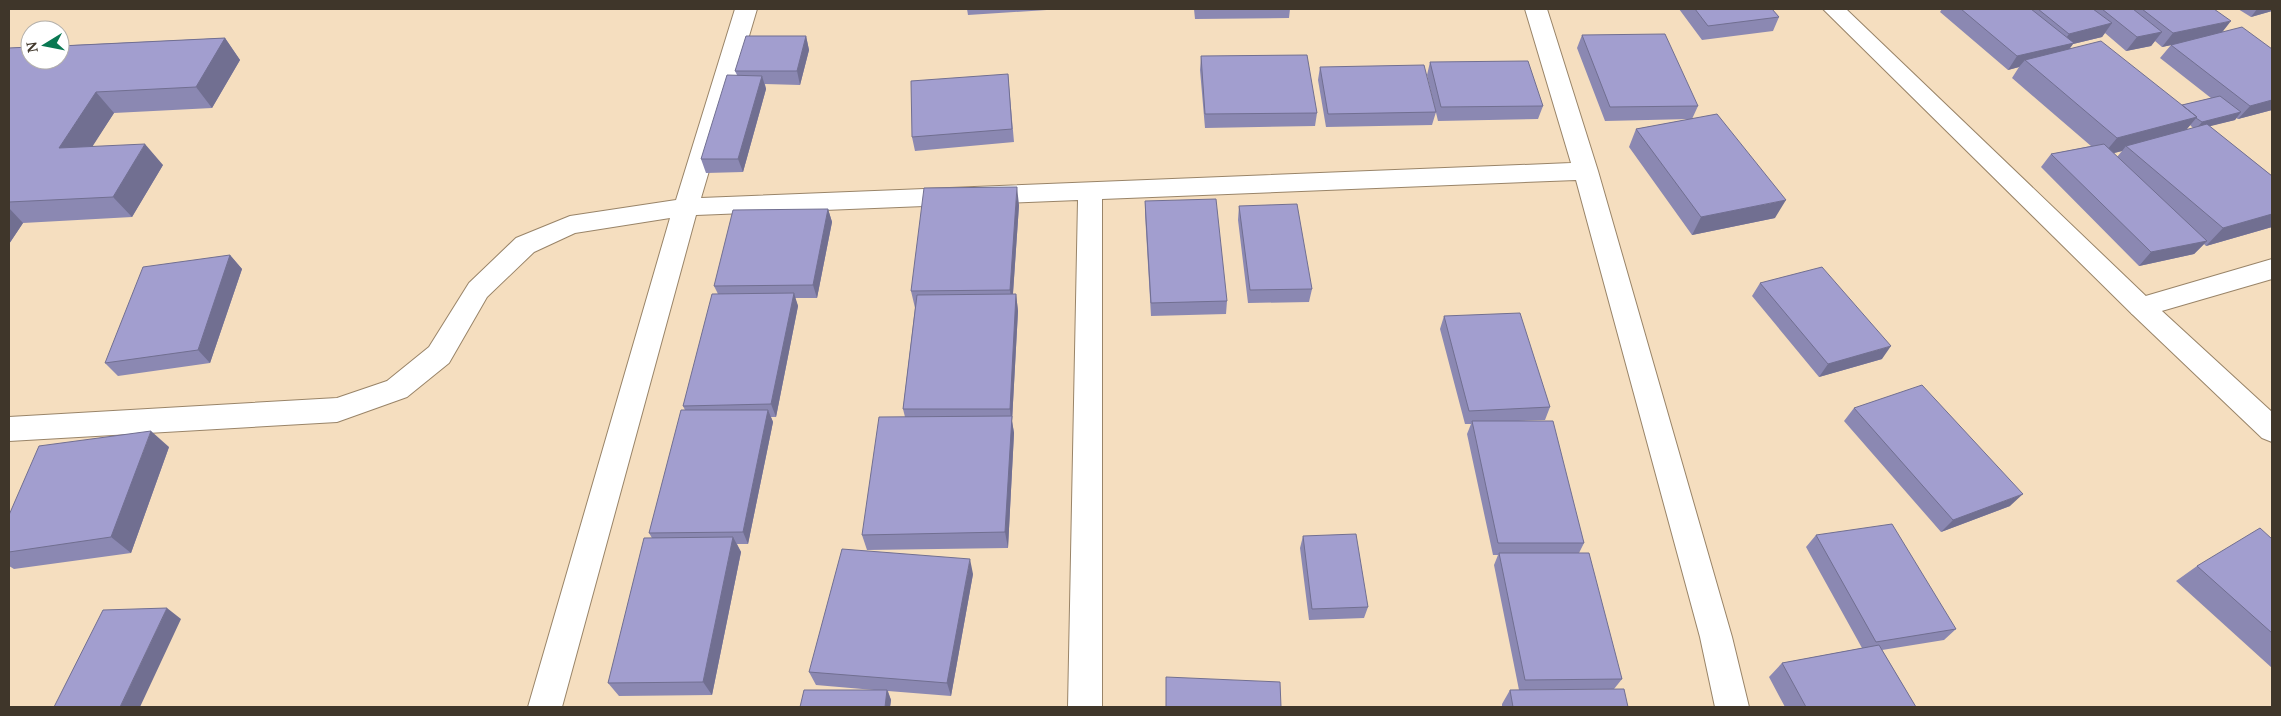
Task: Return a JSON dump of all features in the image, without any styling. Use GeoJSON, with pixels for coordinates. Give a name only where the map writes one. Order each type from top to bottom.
{"type":"FeatureCollection","features":[{"type":"Feature","properties":{"kind":"street"},"geometry":{"type":"LineString","coordinates":[[545,707],[686,207],[746,9]]}},
{"type":"Feature","properties":{"kind":"street"},"geometry":{"type":"LineString","coordinates":[[1536,9],[1586,171],[1716,637],[1732,707]]}},
{"type":"Feature","properties":{"kind":"street"},"geometry":{"type":"LineString","coordinates":[[1834,9],[2272,430]]}},
{"type":"Feature","properties":{"kind":"street"},"geometry":{"type":"LineString","coordinates":[[9,429],[337,410],[397,390],[439,355],[478,290],[525,245],[570,225],[686,207],[1586,171]]}},
{"type":"Feature","properties":{"kind":"street"},"geometry":{"type":"LineString","coordinates":[[1085,707],[1090,191]]}},
{"type":"Feature","properties":{"kind":"street"},"geometry":{"type":"LineString","coordinates":[[2141,306],[2272,269]]}},
{"type":"Feature","properties":{"kind":"building"},"geometry":{"type":"Polygon","coordinates":[[[1695,9],[1772,9],[1779,17],[1708,26],[1695,9]]]}},
{"type":"Feature","properties":{"kind":"building"},"geometry":{"type":"Polygon","coordinates":[[[1961,9],[2031,9],[2074,43],[2017,56],[1961,9]]]}},
{"type":"Feature","properties":{"kind":"building"},"geometry":{"type":"Polygon","coordinates":[[[2038,9],[2093,9],[2112,23],[2069,34],[2038,9]]]}},
{"type":"Feature","properties":{"kind":"building"},"geometry":{"type":"Polygon","coordinates":[[[2102,9],[2133,9],[2162,32],[2137,37],[2102,9]]]}},
{"type":"Feature","properties":{"kind":"building"},"geometry":{"type":"Polygon","coordinates":[[[2142,9],[2214,9],[2231,21],[2173,33],[2142,9]]]}},
{"type":"Feature","properties":{"kind":"building"},"geometry":{"type":"Polygon","coordinates":[[[2242,27],[2272,49],[2272,100],[2250,106],[2171,45],[2242,27]]]}},
{"type":"Feature","properties":{"kind":"building"},"geometry":{"type":"Polygon","coordinates":[[[1665,34],[1698,106],[1610,107],[1582,35],[1665,34]]]}},
{"type":"Feature","properties":{"kind":"building"},"geometry":{"type":"Polygon","coordinates":[[[746,36],[806,36],[797,71],[735,71],[746,36]]]}},
{"type":"Feature","properties":{"kind":"building"},"geometry":{"type":"Polygon","coordinates":[[[225,38],[196,87],[96,92],[59,148],[145,144],[113,197],[9,202],[9,48],[20,47],[20,70],[70,70],[70,46],[225,38]]]}},
{"type":"Feature","properties":{"kind":"building"},"geometry":{"type":"Polygon","coordinates":[[[2101,41],[2197,117],[2117,138],[2025,60],[2101,41]]]}},
{"type":"Feature","properties":{"kind":"building"},"geometry":{"type":"Polygon","coordinates":[[[1307,55],[1317,113],[1205,114],[1201,56],[1307,55]]]}},
{"type":"Feature","properties":{"kind":"building"},"geometry":{"type":"Polygon","coordinates":[[[1528,61],[1543,106],[1441,107],[1430,62],[1528,61]]]}},
{"type":"Feature","properties":{"kind":"building"},"geometry":{"type":"Polygon","coordinates":[[[1424,65],[1436,112],[1328,114],[1320,67],[1424,65]]]}},
{"type":"Feature","properties":{"kind":"building"},"geometry":{"type":"Polygon","coordinates":[[[1008,74],[1012,129],[912,137],[911,81],[1008,74]]]}},
{"type":"Feature","properties":{"kind":"building"},"geometry":{"type":"Polygon","coordinates":[[[727,75],[762,76],[738,159],[701,159],[727,75]]]}},
{"type":"Feature","properties":{"kind":"building"},"geometry":{"type":"Polygon","coordinates":[[[2220,96],[2241,112],[2202,122],[2182,105],[2220,96]]]}},
{"type":"Feature","properties":{"kind":"building"},"geometry":{"type":"Polygon","coordinates":[[[1717,114],[1786,200],[1701,217],[1636,129],[1717,114]]]}},
{"type":"Feature","properties":{"kind":"building"},"geometry":{"type":"Polygon","coordinates":[[[2207,124],[2272,176],[2272,214],[2223,228],[2126,146],[2207,124]]]}},
{"type":"Feature","properties":{"kind":"building"},"geometry":{"type":"Polygon","coordinates":[[[2104,144],[2207,241],[2151,252],[2051,154],[2104,144]]]}},
{"type":"Feature","properties":{"kind":"building"},"geometry":{"type":"Polygon","coordinates":[[[1017,187],[1010,290],[911,291],[924,188],[1017,187]]]}},
{"type":"Feature","properties":{"kind":"building"},"geometry":{"type":"Polygon","coordinates":[[[1216,199],[1227,301],[1151,303],[1145,201],[1216,199]]]}},
{"type":"Feature","properties":{"kind":"building"},"geometry":{"type":"Polygon","coordinates":[[[1297,204],[1312,289],[1250,290],[1239,206],[1297,204]]]}},
{"type":"Feature","properties":{"kind":"building"},"geometry":{"type":"Polygon","coordinates":[[[828,209],[813,285],[714,286],[733,210],[828,209]]]}},
{"type":"Feature","properties":{"kind":"building"},"geometry":{"type":"Polygon","coordinates":[[[230,255],[198,350],[105,363],[143,267],[230,255]]]}},
{"type":"Feature","properties":{"kind":"building"},"geometry":{"type":"Polygon","coordinates":[[[1822,267],[1891,346],[1828,364],[1760,283],[1822,267]]]}},
{"type":"Feature","properties":{"kind":"building"},"geometry":{"type":"Polygon","coordinates":[[[794,293],[771,404],[683,406],[712,294],[794,293]]]}},
{"type":"Feature","properties":{"kind":"building"},"geometry":{"type":"Polygon","coordinates":[[[1016,294],[1010,409],[903,409],[917,295],[1016,294]]]}},
{"type":"Feature","properties":{"kind":"building"},"geometry":{"type":"Polygon","coordinates":[[[1520,313],[1550,407],[1469,411],[1444,316],[1520,313]]]}},
{"type":"Feature","properties":{"kind":"building"},"geometry":{"type":"Polygon","coordinates":[[[1922,385],[2023,494],[1953,520],[1854,408],[1922,385]]]}},
{"type":"Feature","properties":{"kind":"building"},"geometry":{"type":"Polygon","coordinates":[[[681,410],[768,410],[743,532],[649,533],[681,410]]]}},
{"type":"Feature","properties":{"kind":"building"},"geometry":{"type":"Polygon","coordinates":[[[1012,416],[1005,532],[862,535],[879,417],[1012,416]]]}},
{"type":"Feature","properties":{"kind":"building"},"geometry":{"type":"Polygon","coordinates":[[[1472,421],[1553,421],[1584,543],[1498,543],[1472,421]]]}},
{"type":"Feature","properties":{"kind":"building"},"geometry":{"type":"Polygon","coordinates":[[[151,431],[111,537],[9,552],[9,515],[39,446],[151,431]]]}},
{"type":"Feature","properties":{"kind":"building"},"geometry":{"type":"Polygon","coordinates":[[[1892,524],[1956,629],[1876,642],[1816,535],[1892,524]]]}},
{"type":"Feature","properties":{"kind":"building"},"geometry":{"type":"Polygon","coordinates":[[[2260,528],[2272,539],[2272,633],[2197,566],[2260,528]]]}},
{"type":"Feature","properties":{"kind":"building"},"geometry":{"type":"Polygon","coordinates":[[[1356,534],[1368,607],[1312,609],[1303,536],[1356,534]]]}},
{"type":"Feature","properties":{"kind":"building"},"geometry":{"type":"Polygon","coordinates":[[[733,537],[703,682],[608,683],[644,538],[733,537]]]}},
{"type":"Feature","properties":{"kind":"building"},"geometry":{"type":"Polygon","coordinates":[[[842,549],[970,559],[947,683],[809,672],[842,549]]]}},
{"type":"Feature","properties":{"kind":"building"},"geometry":{"type":"Polygon","coordinates":[[[1499,553],[1589,553],[1622,679],[1525,680],[1499,553]]]}},
{"type":"Feature","properties":{"kind":"building"},"geometry":{"type":"Polygon","coordinates":[[[167,608],[120,707],[54,707],[103,610],[167,608]]]}},
{"type":"Feature","properties":{"kind":"building"},"geometry":{"type":"Polygon","coordinates":[[[1879,645],[1916,707],[1806,707],[1782,663],[1879,645]]]}},
{"type":"Feature","properties":{"kind":"building"},"geometry":{"type":"Polygon","coordinates":[[[1166,677],[1280,682],[1281,707],[1166,707],[1166,677]]]}},
{"type":"Feature","properties":{"kind":"building"},"geometry":{"type":"Polygon","coordinates":[[[1624,689],[1628,707],[1513,707],[1510,690],[1624,689]]]}},
{"type":"Feature","properties":{"kind":"building"},"geometry":{"type":"Polygon","coordinates":[[[804,690],[887,690],[885,707],[800,707],[804,690]]]}}]}
